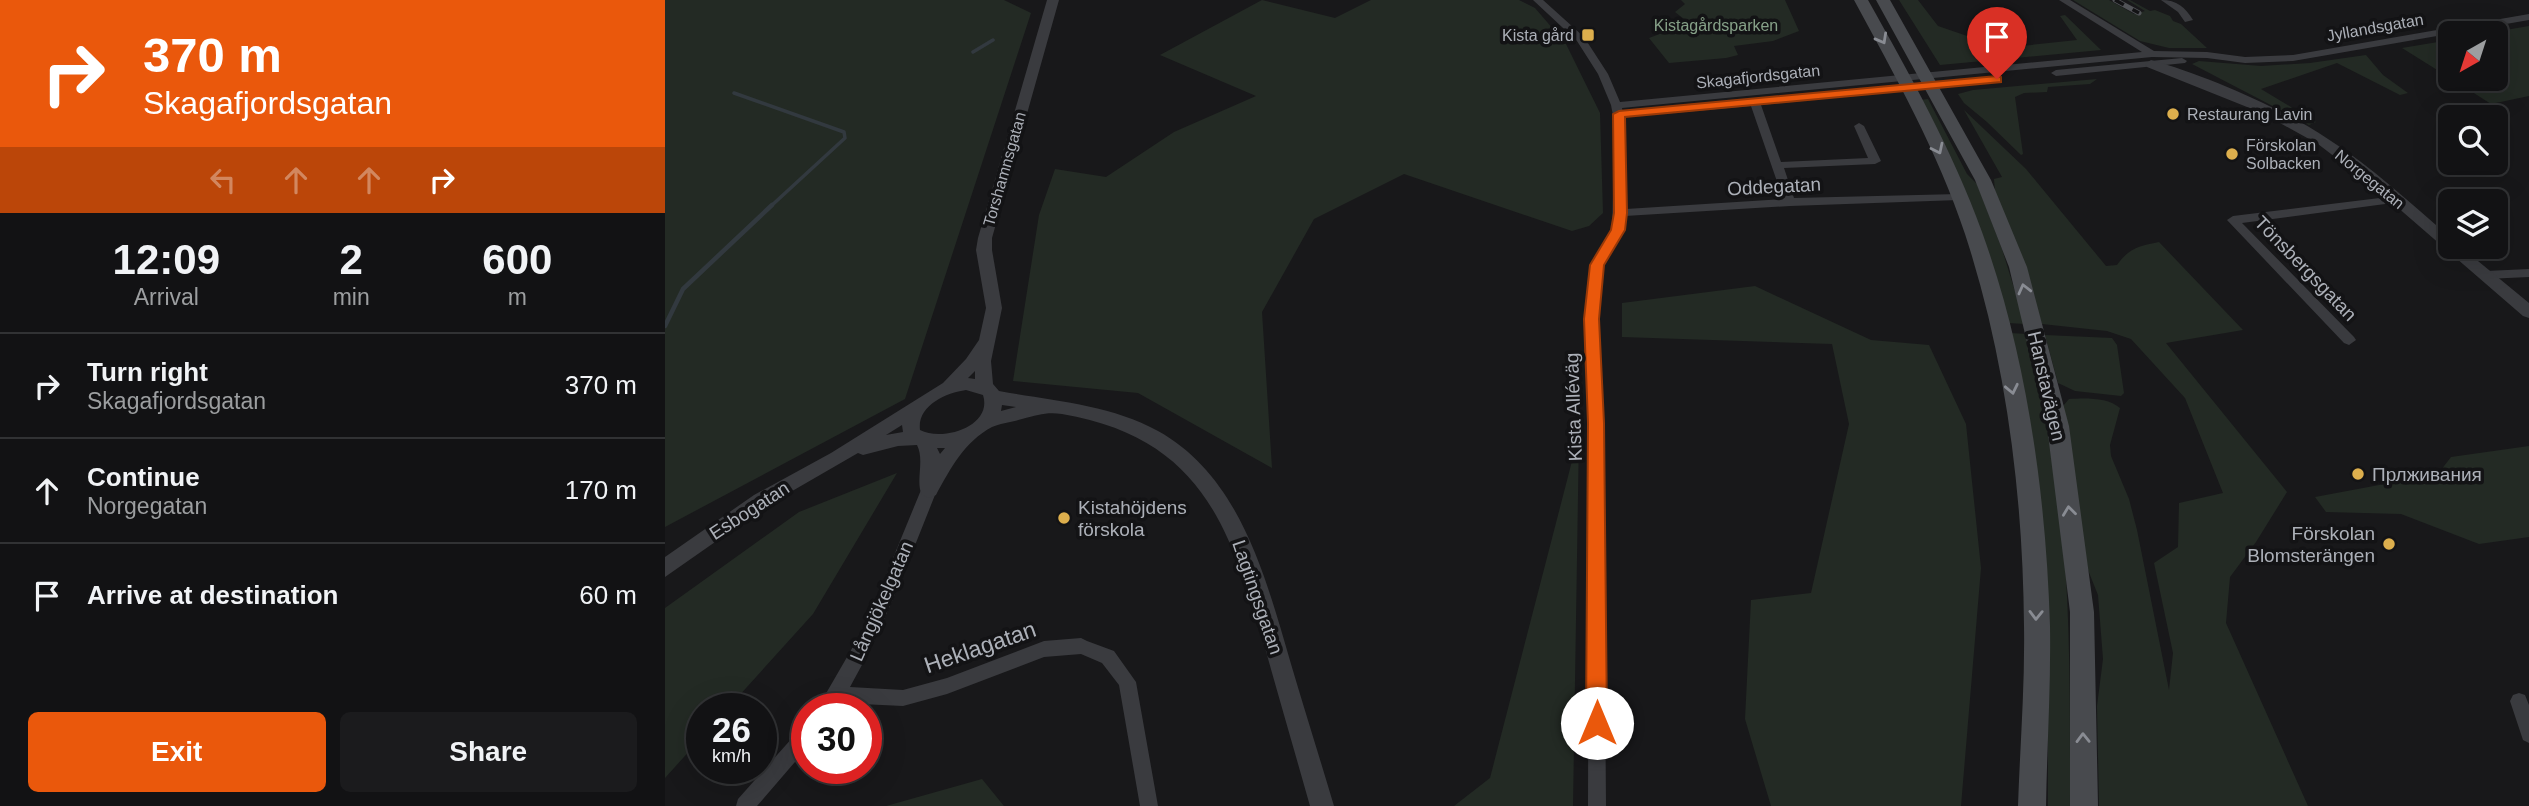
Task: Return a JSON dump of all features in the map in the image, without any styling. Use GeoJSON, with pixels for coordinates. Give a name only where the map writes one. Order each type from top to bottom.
{"type":"FeatureCollection","features":[{"type":"Feature","properties":{"kind":"main road","name":"Hanstavägen"},"geometry":{"type":"LineString","coordinates":[[1861,0],[1983,180],[2018,267],[2058,426],[2082,612],[2084,806]]}},
{"type":"Feature","properties":{"kind":"main road","name":"Hanstavägen"},"geometry":{"type":"LineString","coordinates":[[1883,0],[1917,82],[1985,269],[2019,425],[2036,600],[2032,806]]}},
{"type":"Feature","properties":{"kind":"street","name":"Torshamnsgatan"},"geometry":{"type":"LineString","coordinates":[[989,392],[986,341],[994,308],[984,250],[985,238],[1053,0]]}},
{"type":"Feature","properties":{"kind":"street","name":"Kista Alléväg"},"geometry":{"type":"LineString","coordinates":[[1538,0],[1581,40],[1603,74],[1617,110],[1620,213],[1618,230],[1597,265],[1591,319],[1596,423],[1597,806]]}},
{"type":"Feature","properties":{"kind":"street"},"geometry":{"type":"LineString","coordinates":[[2063,0],[2151,59]]}},
{"type":"Feature","properties":{"kind":"street","name":"Norgegatan"},"geometry":{"type":"LineString","coordinates":[[2063,0],[2134,55],[2168,63],[2323,142],[2438,235]]}},
{"type":"Feature","properties":{"kind":"street"},"geometry":{"type":"LineString","coordinates":[[2166,0],[2182,10],[2187,20]]}},
{"type":"Feature","properties":{"kind":"street","name":"Jyllandsgatan"},"geometry":{"type":"LineString","coordinates":[[2151,59],[2183,53],[2263,60],[2293,58],[2529,17]]}},
{"type":"Feature","properties":{"kind":"street"},"geometry":{"type":"LineString","coordinates":[[1917,82],[2134,55]]}},
{"type":"Feature","properties":{"kind":"street","name":"Jyllandsgatan"},"geometry":{"type":"LineString","coordinates":[[2168,63],[2226,58]]}},
{"type":"Feature","properties":{"kind":"street","name":"Norgegatan"},"geometry":{"type":"LineString","coordinates":[[1917,82],[2151,59],[2248,102]]}},
{"type":"Feature","properties":{"kind":"street","name":"Skagafjordsgatan"},"geometry":{"type":"LineString","coordinates":[[1617,110],[1917,82]]}},
{"type":"Feature","properties":{"kind":"street","name":"Skagafjordsgatan"},"geometry":{"type":"LineString","coordinates":[[1617,110],[1755,103],[1917,82]]}},
{"type":"Feature","properties":{"kind":"street"},"geometry":{"type":"LineString","coordinates":[[1755,103],[1790,202]]}},
{"type":"Feature","properties":{"kind":"street"},"geometry":{"type":"LineString","coordinates":[[1778,165],[1875,161],[1859,126]]}},
{"type":"Feature","properties":{"kind":"street","name":"Oddegatan"},"geometry":{"type":"LineString","coordinates":[[1620,213],[1790,202],[1959,197]]}},
{"type":"Feature","properties":{"kind":"street","name":"Tönsbergsgatan"},"geometry":{"type":"LineString","coordinates":[[2349,340],[2233,220],[2396,200]]}},
{"type":"Feature","properties":{"kind":"street","name":"Norgegatan"},"geometry":{"type":"LineString","coordinates":[[2467,259],[2529,312]]}},
{"type":"Feature","properties":{"kind":"street"},"geometry":{"type":"LineString","coordinates":[[2486,275],[2529,273]]}},
{"type":"Feature","properties":{"kind":"street","name":"Torshamnsgatan"},"geometry":{"type":"LineString","coordinates":[[949,387],[972,363],[986,341]]}},
{"type":"Feature","properties":{"kind":"street"},"geometry":{"type":"LineString","coordinates":[[972,384],[989,392],[993,408],[985,422],[967,435],[945,442],[921,440],[910,427],[910,420],[919,405],[949,387],[972,384]]}},
{"type":"Feature","properties":{"kind":"street","name":"Lagtingsgatan"},"geometry":{"type":"LineString","coordinates":[[989,392],[1093,414],[1136,428],[1175,451],[1194,467],[1212,488],[1242,544],[1255,578],[1322,806]]}},
{"type":"Feature","properties":{"kind":"street","name":"Esbogatan"},"geometry":{"type":"LineString","coordinates":[[665,568],[751,506],[837,458],[919,405]]}},
{"type":"Feature","properties":{"kind":"street","name":"Lagtingsgatan"},"geometry":{"type":"LineString","coordinates":[[985,422],[1052,406]]}},
{"type":"Feature","properties":{"kind":"street","name":"Långjökelgatan"},"geometry":{"type":"LineString","coordinates":[[836,693],[856,661],[885,599],[929,490],[947,459],[967,435]]}},
{"type":"Feature","properties":{"kind":"street","name":"Esbogatan"},"geometry":{"type":"LineString","coordinates":[[837,458],[882,442],[921,440]]}},
{"type":"Feature","properties":{"kind":"street","name":"Långjökelgatan"},"geometry":{"type":"LineString","coordinates":[[921,440],[931,455],[929,490]]}},
{"type":"Feature","properties":{"kind":"street","name":"Heklagatan"},"geometry":{"type":"LineString","coordinates":[[882,699],[903,698],[947,686],[1044,649],[1081,646],[1108,657],[1127,682],[1149,806]]}},
{"type":"Feature","properties":{"kind":"street"},"geometry":{"type":"LineString","coordinates":[[2519,701],[2529,734]]}},
{"type":"Feature","properties":{"kind":"street"},"geometry":{"type":"LineString","coordinates":[[745,806],[791,753]]}},
{"type":"Feature","properties":{"kind":"green space"},"geometry":{"type":"Polygon","coordinates":[[[665,0],[1004,0],[1031,13],[905,399],[665,527],[665,0]]]}},
{"type":"Feature","properties":{"kind":"green space"},"geometry":{"type":"Polygon","coordinates":[[[1262,0],[1335,18],[1371,0],[1519,0],[1535,8],[1566,44],[1600,113],[1603,213],[1589,226],[1572,231],[1404,174],[1314,219],[1262,312],[1272,468],[1138,393],[1013,381],[1039,215],[1055,169],[1106,177],[1174,132],[1256,96],[1160,55],[1262,0]]]}},
{"type":"Feature","properties":{"kind":"green space","name":"Kistagårdsparken"},"geometry":{"type":"Polygon","coordinates":[[[1681,0],[1785,0],[1799,31],[1773,41],[1734,46],[1738,55],[1726,58],[1669,63],[1649,38],[1689,23],[1675,12],[1685,4],[1681,0]]]}},
{"type":"Feature","properties":{"kind":"green space"},"geometry":{"type":"Polygon","coordinates":[[[1899,0],[1918,0],[1938,26],[2012,47],[2077,40],[2060,16],[2065,15],[2101,50],[1940,65],[1899,0]]]}},
{"type":"Feature","properties":{"kind":"green space"},"geometry":{"type":"Polygon","coordinates":[[[2073,0],[2109,0],[2134,14],[2145,11],[2127,0],[2130,0],[2150,11],[2155,10],[2170,16],[2207,48],[2169,48],[2140,41],[2073,0]]]}},
{"type":"Feature","properties":{"kind":"green space"},"geometry":{"type":"Polygon","coordinates":[[[2529,26],[2529,96],[2491,104],[2471,91],[2508,91],[2508,30],[2529,26]]]}},
{"type":"Feature","properties":{"kind":"green space"},"geometry":{"type":"Polygon","coordinates":[[[2438,42],[2438,70],[2402,48],[2438,42]]]}},
{"type":"Feature","properties":{"kind":"green space"},"geometry":{"type":"Polygon","coordinates":[[[2366,55],[2383,75],[2408,93],[2400,95],[2337,63],[2261,89],[2316,122],[2309,125],[2192,64],[2199,61],[2261,66],[2310,63],[2366,55]]]}},
{"type":"Feature","properties":{"kind":"green space"},"geometry":{"type":"Polygon","coordinates":[[[2097,79],[2090,84],[2048,87],[2047,92],[2024,93],[2015,97],[2021,155],[1964,103],[1958,94],[1973,90],[2097,79]]]}},
{"type":"Feature","properties":{"kind":"green space"},"geometry":{"type":"Polygon","coordinates":[[[1928,99],[1967,174],[1977,184],[2002,249],[2025,324],[2008,323],[1921,100],[1928,99]]]}},
{"type":"Feature","properties":{"kind":"green space"},"geometry":{"type":"Polygon","coordinates":[[[1964,110],[2026,169],[2106,266],[2117,265],[2135,249],[2159,242],[2243,330],[2166,343],[2287,492],[2256,542],[2230,577],[2226,623],[2308,806],[2099,806],[2097,706],[2103,659],[2098,595],[2088,570],[2063,406],[2069,399],[2089,399],[2103,400],[2120,408],[2110,445],[2111,456],[2129,499],[2137,530],[2169,690],[2173,653],[2154,563],[2178,547],[2179,503],[2223,493],[2185,398],[2131,339],[2107,331],[2042,324],[1995,191],[1994,179],[2002,177],[1964,110]]]}},
{"type":"Feature","properties":{"kind":"green space"},"geometry":{"type":"Polygon","coordinates":[[[1755,286],[1871,340],[1929,345],[1966,424],[1981,568],[1961,806],[1771,806],[1745,719],[1751,600],[1811,593],[1849,424],[1832,344],[1622,337],[1622,303],[1755,286]]]}},
{"type":"Feature","properties":{"kind":"green space"},"geometry":{"type":"Polygon","coordinates":[[[2010,333],[2027,334],[2059,496],[2068,612],[2070,806],[2048,806],[2048,687],[2010,333]]]}},
{"type":"Feature","properties":{"kind":"green space"},"geometry":{"type":"Polygon","coordinates":[[[2045,335],[2112,338],[2117,345],[2124,393],[2121,396],[2075,391],[2058,383],[2045,335]]]}},
{"type":"Feature","properties":{"kind":"green space"},"geometry":{"type":"Polygon","coordinates":[[[1579,434],[1573,806],[1454,806],[1490,778],[1579,434]]]}},
{"type":"Feature","properties":{"kind":"green space"},"geometry":{"type":"Polygon","coordinates":[[[2529,446],[2529,537],[2479,544],[2401,514],[2326,512],[2315,497],[2438,474],[2451,457],[2529,446]]]}},
{"type":"Feature","properties":{"kind":"green space"},"geometry":{"type":"Polygon","coordinates":[[[897,473],[813,614],[741,693],[686,693],[686,755],[665,778],[665,608],[799,512],[897,473]]]}},
{"type":"Feature","properties":{"kind":"green space"},"geometry":{"type":"Polygon","coordinates":[[[982,779],[1004,806],[886,806],[982,779]]]}},
{"type":"Feature","properties":{"kind":"waterway"},"geometry":{"type":"LineString","coordinates":[[973,52],[993,40]]}},
{"type":"Feature","properties":{"kind":"waterway"},"geometry":{"type":"LineString","coordinates":[[734,93],[844,132],[845,138],[770,207]]}},
{"type":"Feature","properties":{"kind":"waterway"},"geometry":{"type":"LineString","coordinates":[[665,326],[683,289],[772,205]]}},
{"type":"Feature","properties":{"kind":"railway"},"geometry":{"type":"LineString","coordinates":[[2115,0],[2139,13]]}},
{"type":"Feature","properties":{"kind":"place","name":"Kista gård"},"geometry":{"type":"Point","coordinates":[1588,35]}},
{"type":"Feature","properties":{"kind":"place","name":"Restaurang Lavin"},"geometry":{"type":"Point","coordinates":[2173,114]}},
{"type":"Feature","properties":{"kind":"place","name":"Förskolan Solbacken"},"geometry":{"type":"Point","coordinates":[2232,154]}},
{"type":"Feature","properties":{"kind":"place","name":"Прлживания"},"geometry":{"type":"Point","coordinates":[2358,474]}},
{"type":"Feature","properties":{"kind":"place","name":"Kistahöjdens förskola"},"geometry":{"type":"Point","coordinates":[1064,518]}},
{"type":"Feature","properties":{"kind":"place","name":"Förskolan Blomsterängen"},"geometry":{"type":"Point","coordinates":[2389,544]}},
{"type":"Feature","properties":{"kind":"route"},"geometry":{"type":"LineString","coordinates":[[1597,723],[1596,423],[1591,319],[1597,265],[1618,230],[1619,114],[1997,79]]}}]}
